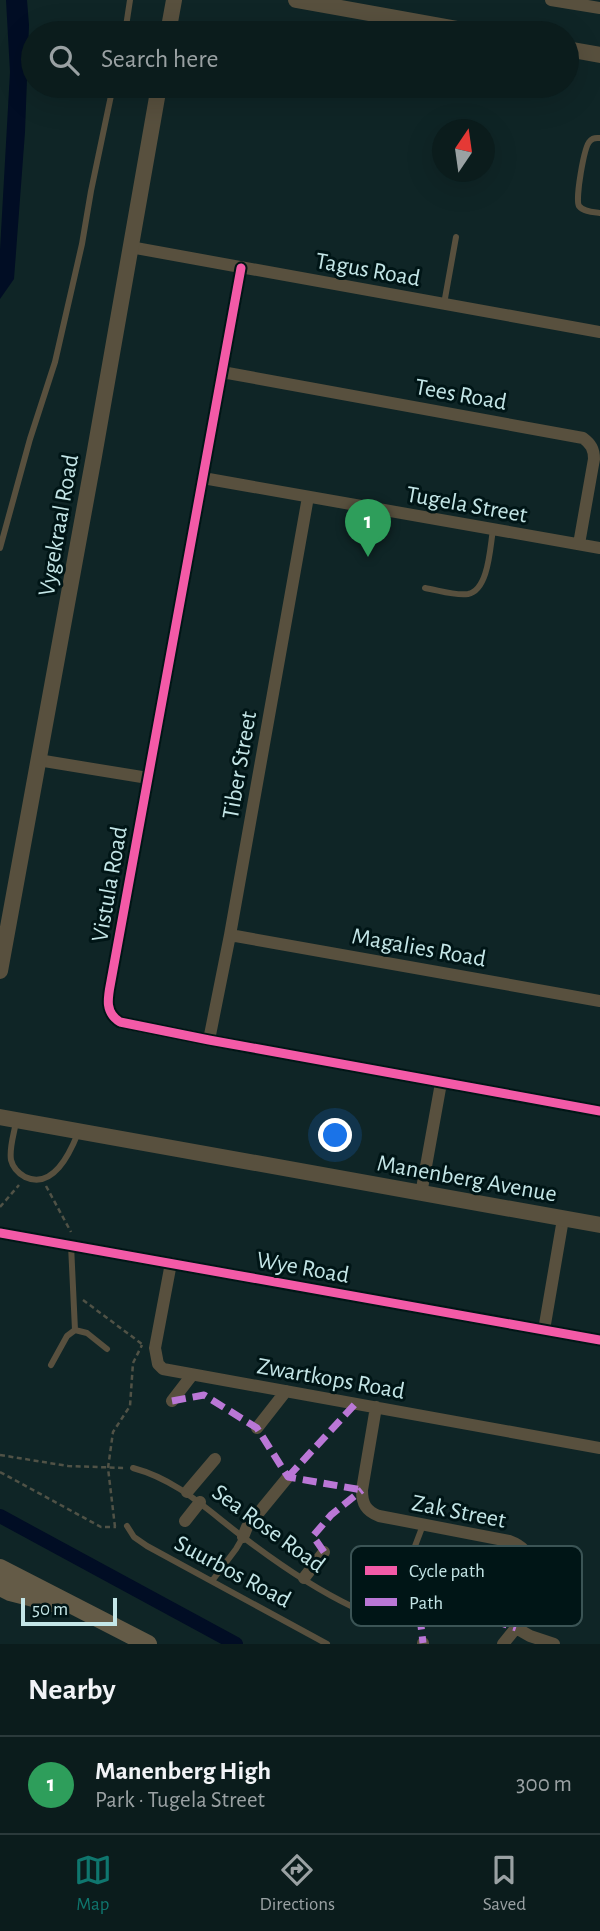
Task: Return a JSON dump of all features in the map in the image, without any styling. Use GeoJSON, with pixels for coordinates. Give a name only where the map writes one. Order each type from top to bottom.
{"type":"FeatureCollection","features":[{"type":"Feature","properties":{"kind":"main road"},"geometry":{"type":"LineString","coordinates":[[0,1568],[149,1644]]}},
{"type":"Feature","properties":{"kind":"main road"},"geometry":{"type":"LineString","coordinates":[[0,1587],[87,1612]]}},
{"type":"Feature","properties":{"kind":"street"},"geometry":{"type":"LineString","coordinates":[[171,21],[174,0]]}},
{"type":"Feature","properties":{"kind":"street"},"geometry":{"type":"LineString","coordinates":[[300,0],[415,21]]}},
{"type":"Feature","properties":{"kind":"street"},"geometry":{"type":"LineString","coordinates":[[557,1],[600,8]]}},
{"type":"Feature","properties":{"kind":"street"},"geometry":{"type":"LineString","coordinates":[[579,51],[600,55]]}},
{"type":"Feature","properties":{"kind":"street","name":"Vygekraal Road"},"geometry":{"type":"LineString","coordinates":[[0,971],[157,98]]}},
{"type":"Feature","properties":{"kind":"street","name":"Tagus Road"},"geometry":{"type":"LineString","coordinates":[[130,247],[600,331]]}},
{"type":"Feature","properties":{"kind":"street","name":"Vistula Road"},"geometry":{"type":"LineString","coordinates":[[241,268],[108,1000],[109,1011],[120,1021],[209,1040],[600,1111]]}},
{"type":"Feature","properties":{"kind":"street","name":"Tees Road"},"geometry":{"type":"LineString","coordinates":[[222,372],[583,438],[594,450],[594,459],[579,544]]}},
{"type":"Feature","properties":{"kind":"street","name":"Tugela Street"},"geometry":{"type":"LineString","coordinates":[[203,478],[600,548]]}},
{"type":"Feature","properties":{"kind":"street","name":"Tiber Street"},"geometry":{"type":"LineString","coordinates":[[209,1040],[308,497]]}},
{"type":"Feature","properties":{"kind":"street"},"geometry":{"type":"LineString","coordinates":[[38,760],[148,778]]}},
{"type":"Feature","properties":{"kind":"street","name":"Magalies Road"},"geometry":{"type":"LineString","coordinates":[[230,934],[600,1001]]}},
{"type":"Feature","properties":{"kind":"street"},"geometry":{"type":"LineString","coordinates":[[421,1194],[441,1083]]}},
{"type":"Feature","properties":{"kind":"street","name":"Manenberg Avenue"},"geometry":{"type":"LineString","coordinates":[[8,1118],[600,1225]]}},
{"type":"Feature","properties":{"kind":"street"},"geometry":{"type":"LineString","coordinates":[[544,1330],[563,1219]]}},
{"type":"Feature","properties":{"kind":"street","name":"Wye Road"},"geometry":{"type":"LineString","coordinates":[[0,1233],[600,1340]]}},
{"type":"Feature","properties":{"kind":"street","name":"Zwartkops Road"},"geometry":{"type":"LineString","coordinates":[[171,1263],[155,1353],[158,1364],[163,1369],[600,1448]]}},
{"type":"Feature","properties":{"kind":"street"},"geometry":{"type":"LineString","coordinates":[[172,1401],[192,1375]]}},
{"type":"Feature","properties":{"kind":"street"},"geometry":{"type":"LineString","coordinates":[[257,1428],[286,1391]]}},
{"type":"Feature","properties":{"kind":"street","name":"Zak Street"},"geometry":{"type":"LineString","coordinates":[[376,1407],[362,1490],[362,1501],[366,1508],[372,1513],[509,1541],[518,1546]]}},
{"type":"Feature","properties":{"kind":"street"},"geometry":{"type":"LineString","coordinates":[[187,1492],[215,1459]]}},
{"type":"Feature","properties":{"kind":"street"},"geometry":{"type":"LineString","coordinates":[[243,1537],[247,1527],[288,1477]]}},
{"type":"Feature","properties":{"kind":"street"},"geometry":{"type":"LineString","coordinates":[[185,1521],[200,1502]]}},
{"type":"Feature","properties":{"kind":"street"},"geometry":{"type":"LineString","coordinates":[[304,1578],[324,1552]]}},
{"type":"Feature","properties":{"kind":"street"},"geometry":{"type":"LineString","coordinates":[[503,1644],[516,1628],[554,1644]]}},
{"type":"Feature","properties":{"kind":"lane"},"geometry":{"type":"LineString","coordinates":[[127,21],[130,0]]}},
{"type":"Feature","properties":{"kind":"lane"},"geometry":{"type":"LineString","coordinates":[[0,548],[30,439],[55,362],[82,244],[110,98]]}},
{"type":"Feature","properties":{"kind":"lane"},"geometry":{"type":"LineString","coordinates":[[600,138],[587,144],[577,198],[582,208],[600,213]]}},
{"type":"Feature","properties":{"kind":"lane"},"geometry":{"type":"LineString","coordinates":[[444,304],[456,237]]}},
{"type":"Feature","properties":{"kind":"lane"},"geometry":{"type":"LineString","coordinates":[[425,587],[460,594],[469,594],[478,589],[485,576],[493,529]]}},
{"type":"Feature","properties":{"kind":"lane","name":"Manenberg Avenue"},"geometry":{"type":"LineString","coordinates":[[8,1118],[13,1165],[17,1172],[26,1177]]}},
{"type":"Feature","properties":{"kind":"lane"},"geometry":{"type":"LineString","coordinates":[[26,1177],[43,1180],[57,1170],[69,1154],[79,1131]]}},
{"type":"Feature","properties":{"kind":"lane"},"geometry":{"type":"LineString","coordinates":[[71,1245],[75,1330]]}},
{"type":"Feature","properties":{"kind":"lane"},"geometry":{"type":"LineString","coordinates":[[75,1330],[87,1333],[107,1349]]}},
{"type":"Feature","properties":{"kind":"lane"},"geometry":{"type":"LineString","coordinates":[[51,1365],[67,1336],[75,1330]]}},
{"type":"Feature","properties":{"kind":"lane","name":"Sea Rose Road"},"geometry":{"type":"LineString","coordinates":[[133,1468],[187,1492],[243,1537],[351,1606]]}},
{"type":"Feature","properties":{"kind":"lane","name":"Sea Rose Road"},"geometry":{"type":"LineString","coordinates":[[415,1546],[423,1525]]}},
{"type":"Feature","properties":{"kind":"lane","name":"Suurbos Road"},"geometry":{"type":"LineString","coordinates":[[127,1526],[134,1537],[147,1546],[327,1644]]}},
{"type":"Feature","properties":{"kind":"lane"},"geometry":{"type":"LineString","coordinates":[[212,1581],[243,1537]]}},
{"type":"Feature","properties":{"kind":"path"},"geometry":{"type":"LineString","coordinates":[[0,1206],[26,1177]]}},
{"type":"Feature","properties":{"kind":"path"},"geometry":{"type":"LineString","coordinates":[[43,1180],[71,1231],[71,1245]]}},
{"type":"Feature","properties":{"kind":"path"},"geometry":{"type":"LineString","coordinates":[[74,1303],[83,1300],[142,1344],[133,1363],[130,1406],[113,1432],[108,1468],[115,1527]]}},
{"type":"Feature","properties":{"kind":"path"},"geometry":{"type":"LineString","coordinates":[[0,1455],[68,1466],[133,1468]]}},
{"type":"Feature","properties":{"kind":"path"},"geometry":{"type":"LineString","coordinates":[[0,1472],[101,1527],[127,1526]]}},
{"type":"Feature","properties":{"kind":"water"},"geometry":{"type":"Polygon","coordinates":[[[6,0],[27,0],[29,21],[21,21],[21,98],[26,98],[14,279],[0,299],[0,250],[10,72],[6,0]]]}},
{"type":"Feature","properties":{"kind":"waterway"},"geometry":{"type":"LineString","coordinates":[[0,1516],[236,1644]]}},
{"type":"Feature","properties":{"kind":"marked path"},"geometry":{"type":"LineString","coordinates":[[172,1401],[204,1395],[257,1428],[288,1477],[362,1490]]}},
{"type":"Feature","properties":{"kind":"marked path"},"geometry":{"type":"LineString","coordinates":[[288,1477],[356,1403]]}},
{"type":"Feature","properties":{"kind":"marked path"},"geometry":{"type":"LineString","coordinates":[[324,1552],[313,1536],[331,1515],[362,1490]]}},
{"type":"Feature","properties":{"kind":"marked path"},"geometry":{"type":"LineString","coordinates":[[421,1626],[423,1643]]}},
{"type":"Feature","properties":{"kind":"marked path"},"geometry":{"type":"LineString","coordinates":[[510,1626],[516,1628]]}},
{"type":"Feature","properties":{"kind":"cycle path"},"geometry":{"type":"LineString","coordinates":[[241,268],[108,998],[111,1014],[120,1022],[209,1040],[600,1111]]}},
{"type":"Feature","properties":{"kind":"cycle path"},"geometry":{"type":"LineString","coordinates":[[0,1233],[600,1340]]}},
{"type":"Feature","properties":{"kind":"place","name":"Manenberg High"},"geometry":{"type":"Point","coordinates":[368,557]}}]}
